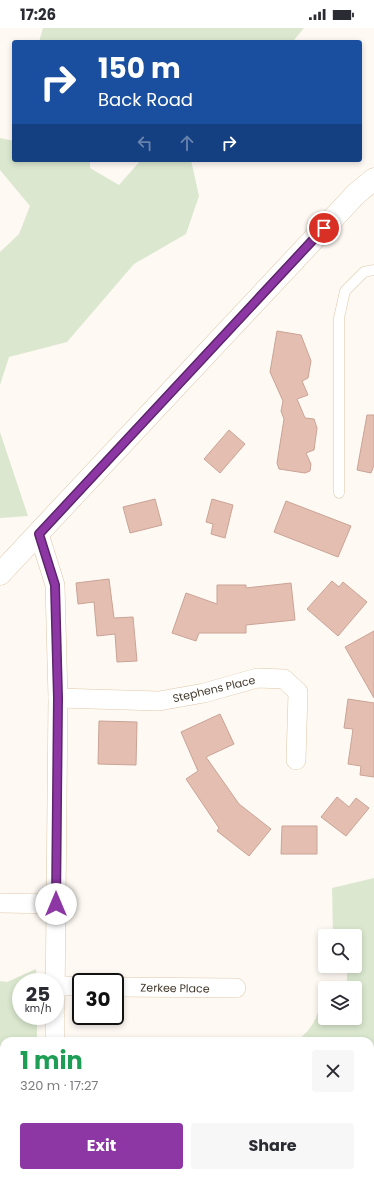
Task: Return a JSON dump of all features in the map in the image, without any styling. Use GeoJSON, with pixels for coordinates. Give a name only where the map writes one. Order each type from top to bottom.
{"type":"FeatureCollection","features":[{"type":"Feature","properties":{"kind":"street"},"geometry":{"type":"LineString","coordinates":[[0,574],[356,194],[374,178]]}},
{"type":"Feature","properties":{"kind":"street"},"geometry":{"type":"LineString","coordinates":[[39,534],[55,585],[58,698],[55,973]]}},
{"type":"Feature","properties":{"kind":"street","name":"Stephens Place"},"geometry":{"type":"LineString","coordinates":[[58,698],[159,701],[204,693],[257,678],[284,679],[298,692],[296,760]]}},
{"type":"Feature","properties":{"kind":"street"},"geometry":{"type":"LineString","coordinates":[[0,903],[56,904]]}},
{"type":"Feature","properties":{"kind":"street","name":"Zerkee Place"},"geometry":{"type":"LineString","coordinates":[[124,987],[236,988]]}},
{"type":"Feature","properties":{"kind":"street"},"geometry":{"type":"LineString","coordinates":[[55,1025],[55,1037]]}},
{"type":"Feature","properties":{"kind":"lane"},"geometry":{"type":"LineString","coordinates":[[339,493],[339,318],[345,291],[364,272],[374,270]]}},
{"type":"Feature","properties":{"kind":"green space"},"geometry":{"type":"Polygon","coordinates":[[[43,28],[304,28],[294,40],[40,40],[43,28]]]}},
{"type":"Feature","properties":{"kind":"green space"},"geometry":{"type":"Polygon","coordinates":[[[0,138],[12,141],[12,162],[90,162],[90,168],[119,185],[139,162],[191,162],[199,196],[186,234],[134,264],[67,342],[9,357],[0,385],[0,252],[19,234],[30,206],[0,170],[0,138]]]}},
{"type":"Feature","properties":{"kind":"green space"},"geometry":{"type":"Polygon","coordinates":[[[0,432],[28,516],[0,518],[0,432]]]}},
{"type":"Feature","properties":{"kind":"green space"},"geometry":{"type":"Polygon","coordinates":[[[374,878],[374,1037],[302,1037],[313,1024],[318,1012],[318,1025],[362,1025],[362,981],[347,981],[347,973],[362,973],[362,929],[333,929],[332,888],[374,878]]]}},
{"type":"Feature","properties":{"kind":"green space"},"geometry":{"type":"Polygon","coordinates":[[[36,969],[36,973],[27,973],[36,969]]]}},
{"type":"Feature","properties":{"kind":"green space"},"geometry":{"type":"Polygon","coordinates":[[[12,980],[12,1025],[37,1025],[37,1037],[0,1037],[0,981],[7,982],[12,980]]]}},
{"type":"Feature","properties":{"kind":"building"},"geometry":{"type":"Polygon","coordinates":[[[277,331],[301,335],[311,361],[308,378],[302,381],[308,395],[297,399],[305,418],[314,419],[317,428],[314,450],[306,453],[311,464],[310,471],[305,473],[279,469],[277,463],[284,419],[281,411],[283,401],[270,372],[277,331]]]}},
{"type":"Feature","properties":{"kind":"building"},"geometry":{"type":"Polygon","coordinates":[[[367,415],[374,415],[374,465],[371,473],[357,470],[367,415]]]}},
{"type":"Feature","properties":{"kind":"building"},"geometry":{"type":"Polygon","coordinates":[[[229,430],[245,444],[220,473],[204,459],[229,430]]]}},
{"type":"Feature","properties":{"kind":"building"},"geometry":{"type":"Polygon","coordinates":[[[155,499],[162,525],[130,533],[123,507],[155,499]]]}},
{"type":"Feature","properties":{"kind":"building"},"geometry":{"type":"Polygon","coordinates":[[[212,499],[233,505],[225,538],[211,534],[213,524],[206,522],[212,499]]]}},
{"type":"Feature","properties":{"kind":"building"},"geometry":{"type":"Polygon","coordinates":[[[286,501],[351,526],[338,557],[274,532],[286,501]]]}},
{"type":"Feature","properties":{"kind":"building"},"geometry":{"type":"Polygon","coordinates":[[[109,579],[114,618],[133,617],[137,661],[117,662],[115,634],[97,636],[94,602],[78,604],[76,583],[109,579]]]}},
{"type":"Feature","properties":{"kind":"building"},"geometry":{"type":"Polygon","coordinates":[[[332,581],[339,587],[343,582],[367,602],[338,636],[307,609],[332,581]]]}},
{"type":"Feature","properties":{"kind":"building"},"geometry":{"type":"Polygon","coordinates":[[[291,583],[295,620],[246,625],[246,633],[199,633],[196,641],[172,633],[186,593],[217,604],[217,585],[246,585],[246,588],[291,583]]]}},
{"type":"Feature","properties":{"kind":"building"},"geometry":{"type":"Polygon","coordinates":[[[374,631],[374,698],[345,647],[374,631]]]}},
{"type":"Feature","properties":{"kind":"building"},"geometry":{"type":"Polygon","coordinates":[[[348,699],[374,703],[374,777],[360,775],[361,766],[348,764],[353,729],[344,728],[348,699]]]}},
{"type":"Feature","properties":{"kind":"building"},"geometry":{"type":"Polygon","coordinates":[[[220,714],[234,744],[206,757],[239,804],[271,829],[249,856],[217,831],[219,828],[186,779],[198,771],[181,732],[220,714]]]}},
{"type":"Feature","properties":{"kind":"building"},"geometry":{"type":"Polygon","coordinates":[[[99,721],[137,722],[136,765],[98,764],[99,721]]]}},
{"type":"Feature","properties":{"kind":"building"},"geometry":{"type":"Polygon","coordinates":[[[337,797],[349,807],[356,798],[369,808],[346,836],[321,817],[337,797]]]}},
{"type":"Feature","properties":{"kind":"building"},"geometry":{"type":"Polygon","coordinates":[[[282,826],[317,826],[317,854],[281,854],[282,826]]]}},
{"type":"Feature","properties":{"kind":"route"},"geometry":{"type":"LineString","coordinates":[[56,904],[58,698],[55,585],[39,534],[324,228]]}}]}
